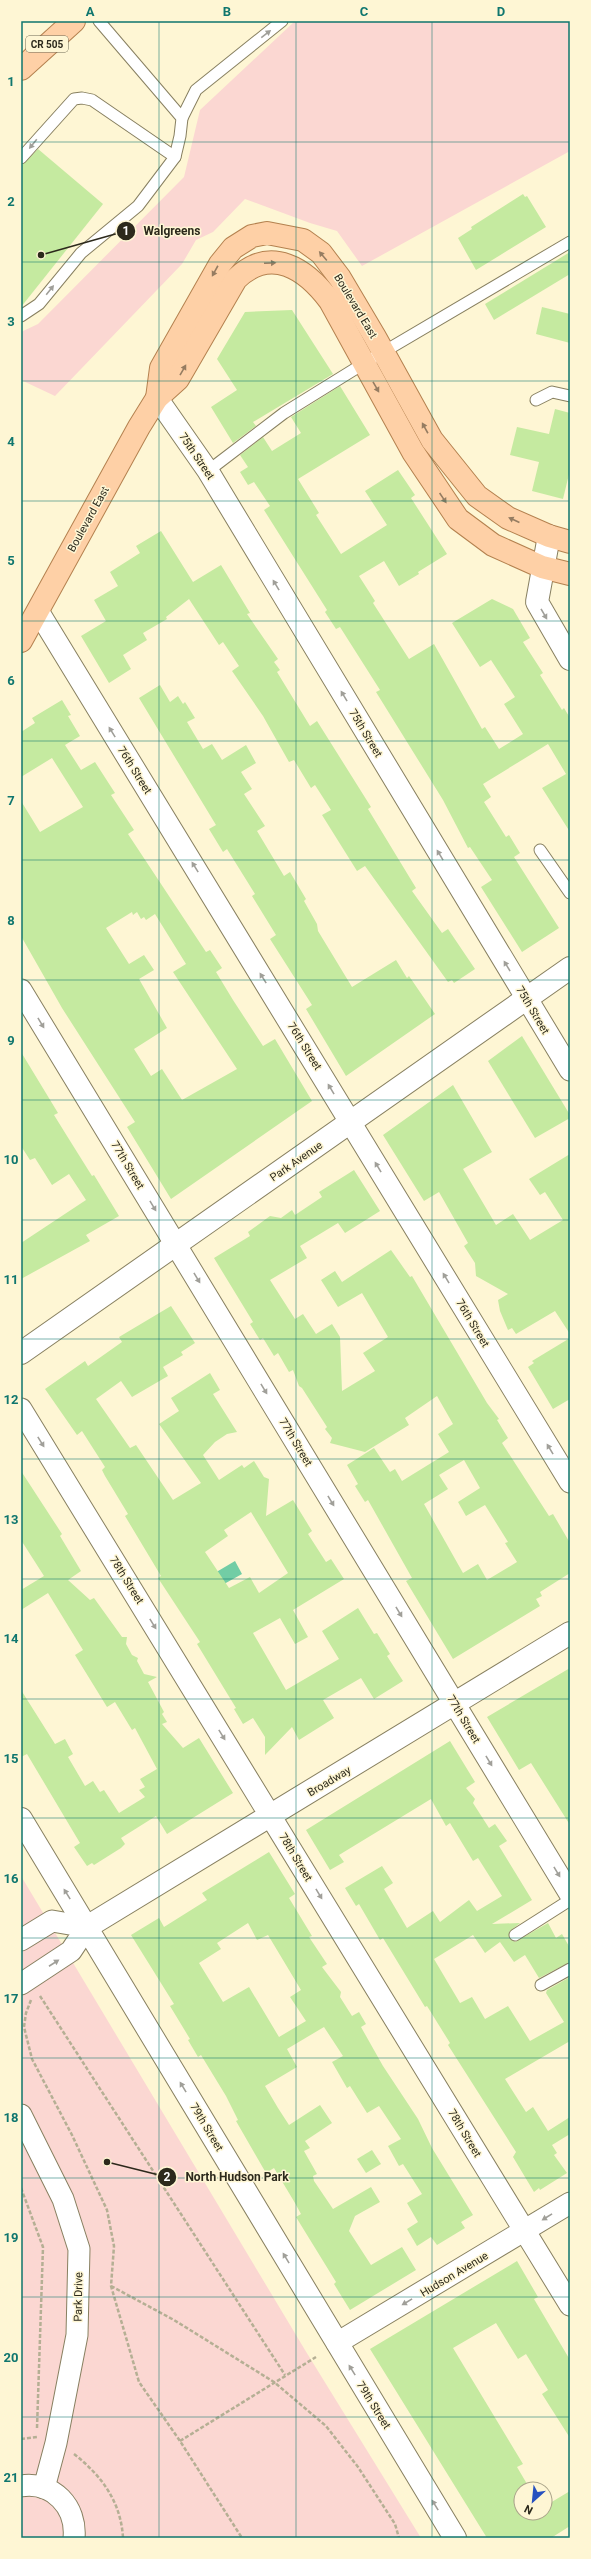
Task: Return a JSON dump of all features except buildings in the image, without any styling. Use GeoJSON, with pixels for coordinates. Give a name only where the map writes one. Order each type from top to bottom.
{"type":"FeatureCollection","features":[{"type":"Feature","properties":{"kind":"main road","name":"CR 505"},"geometry":{"type":"LineString","coordinates":[[21,69],[74,21]]}},
{"type":"Feature","properties":{"kind":"main road","name":"Boulevard East"},"geometry":{"type":"LineString","coordinates":[[157,398],[161,368],[220,264],[233,248],[252,236],[268,233],[303,240],[321,253],[340,278],[432,440],[477,496],[508,518],[549,536],[570,542]]}},
{"type":"Feature","properties":{"kind":"main road","name":"Boulevard East"},"geometry":{"type":"LineString","coordinates":[[21,641],[139,427],[157,398],[178,379],[236,279],[247,269],[261,264],[276,262],[290,266],[317,283],[330,301],[363,364],[413,452],[458,519],[493,545],[542,567],[570,574]]}},
{"type":"Feature","properties":{"kind":"street","name":"75th Street"},"geometry":{"type":"LineString","coordinates":[[157,398],[208,472],[570,1070]]}},
{"type":"Feature","properties":{"kind":"street"},"geometry":{"type":"LineString","coordinates":[[549,536],[542,567],[537,602],[570,659]]}},
{"type":"Feature","properties":{"kind":"street","name":"76th Street"},"geometry":{"type":"LineString","coordinates":[[38,611],[570,1482]]}},
{"type":"Feature","properties":{"kind":"street","name":"Park Avenue"},"geometry":{"type":"LineString","coordinates":[[21,1353],[527,1000],[570,968]]}},
{"type":"Feature","properties":{"kind":"street","name":"77th Street"},"geometry":{"type":"LineString","coordinates":[[21,990],[570,1894]]}},
{"type":"Feature","properties":{"kind":"street","name":"78th Street"},"geometry":{"type":"LineString","coordinates":[[21,1409],[570,2305]]}},
{"type":"Feature","properties":{"kind":"street","name":"Broadway"},"geometry":{"type":"LineString","coordinates":[[87,1927],[570,1633]]}},
{"type":"Feature","properties":{"kind":"street","name":"79th Street"},"geometry":{"type":"LineString","coordinates":[[21,1819],[455,2538]]}},
{"type":"Feature","properties":{"kind":"street"},"geometry":{"type":"LineString","coordinates":[[21,1940],[52,1921],[87,1927],[71,1952],[21,1984]]}},
{"type":"Feature","properties":{"kind":"street","name":"Park Drive"},"geometry":{"type":"LineString","coordinates":[[21,2115],[63,2199],[79,2248],[77,2335],[56,2444],[44,2488]]}},
{"type":"Feature","properties":{"kind":"street","name":"Hudson Avenue"},"geometry":{"type":"LineString","coordinates":[[337,2343],[570,2203]]}},
{"type":"Feature","properties":{"kind":"street"},"geometry":{"type":"LineString","coordinates":[[21,2486],[44,2488],[56,2494],[66,2504],[72,2516],[74,2538]]}},
{"type":"Feature","properties":{"kind":"lane"},"geometry":{"type":"LineString","coordinates":[[99,21],[182,118]]}},
{"type":"Feature","properties":{"kind":"lane"},"geometry":{"type":"LineString","coordinates":[[21,316],[39,304],[81,253],[138,206],[175,157],[180,136],[182,118],[196,90],[282,21]]}},
{"type":"Feature","properties":{"kind":"lane"},"geometry":{"type":"LineString","coordinates":[[21,158],[45,129],[74,99],[82,98],[92,100],[175,157]]}},
{"type":"Feature","properties":{"kind":"lane"},"geometry":{"type":"LineString","coordinates":[[208,472],[284,413],[363,364],[383,354],[570,242]]}},
{"type":"Feature","properties":{"kind":"lane"},"geometry":{"type":"LineString","coordinates":[[536,400],[552,392],[570,396]]}},
{"type":"Feature","properties":{"kind":"lane"},"geometry":{"type":"LineString","coordinates":[[540,850],[570,893]]}},
{"type":"Feature","properties":{"kind":"lane"},"geometry":{"type":"LineString","coordinates":[[515,1935],[570,1900]]}},
{"type":"Feature","properties":{"kind":"lane"},"geometry":{"type":"LineString","coordinates":[[541,1985],[570,1969]]}},
{"type":"Feature","properties":{"kind":"path"},"geometry":{"type":"LineString","coordinates":[[242,2538],[180,2441],[138,2382],[111,2286],[114,2246],[107,2210],[72,2135],[32,2059],[26,2043],[24,2027],[26,2013],[37,1992],[286,2375]]}},
{"type":"Feature","properties":{"kind":"path"},"geometry":{"type":"LineString","coordinates":[[21,2188],[43,2247],[37,2437],[21,2438]]}},
{"type":"Feature","properties":{"kind":"path"},"geometry":{"type":"LineString","coordinates":[[111,2286],[174,2320],[274,2382],[326,2426],[358,2467],[395,2524],[399,2538]]}},
{"type":"Feature","properties":{"kind":"path"},"geometry":{"type":"LineString","coordinates":[[180,2441],[316,2357]]}},
{"type":"Feature","properties":{"kind":"path"},"geometry":{"type":"LineString","coordinates":[[74,2454],[104,2483],[114,2501],[122,2523],[123,2538]]}},
{"type":"Feature","properties":{"kind":"shaded area"},"geometry":{"type":"Polygon","coordinates":[[[295,21],[570,21],[570,151],[362,266],[337,231],[310,223],[245,199],[213,232],[196,240],[182,264],[55,396],[21,380],[21,332],[38,324],[184,177],[200,110],[295,21]]]}},
{"type":"Feature","properties":{"kind":"shaded area"},"geometry":{"type":"Polygon","coordinates":[[[235,1561],[242,1574],[215,1589],[208,1577],[235,1561]]]}},
{"type":"Feature","properties":{"kind":"shaded area"},"geometry":{"type":"Polygon","coordinates":[[[21,1876],[305,2350],[421,2538],[21,2538],[21,1876]]]}},
{"type":"Feature","properties":{"kind":"place","name":"Walgreens"},"geometry":{"type":"Point","coordinates":[41,255]}},
{"type":"Feature","properties":{"kind":"place","name":"North Hudson Park"},"geometry":{"type":"Point","coordinates":[107,2162]}}]}
